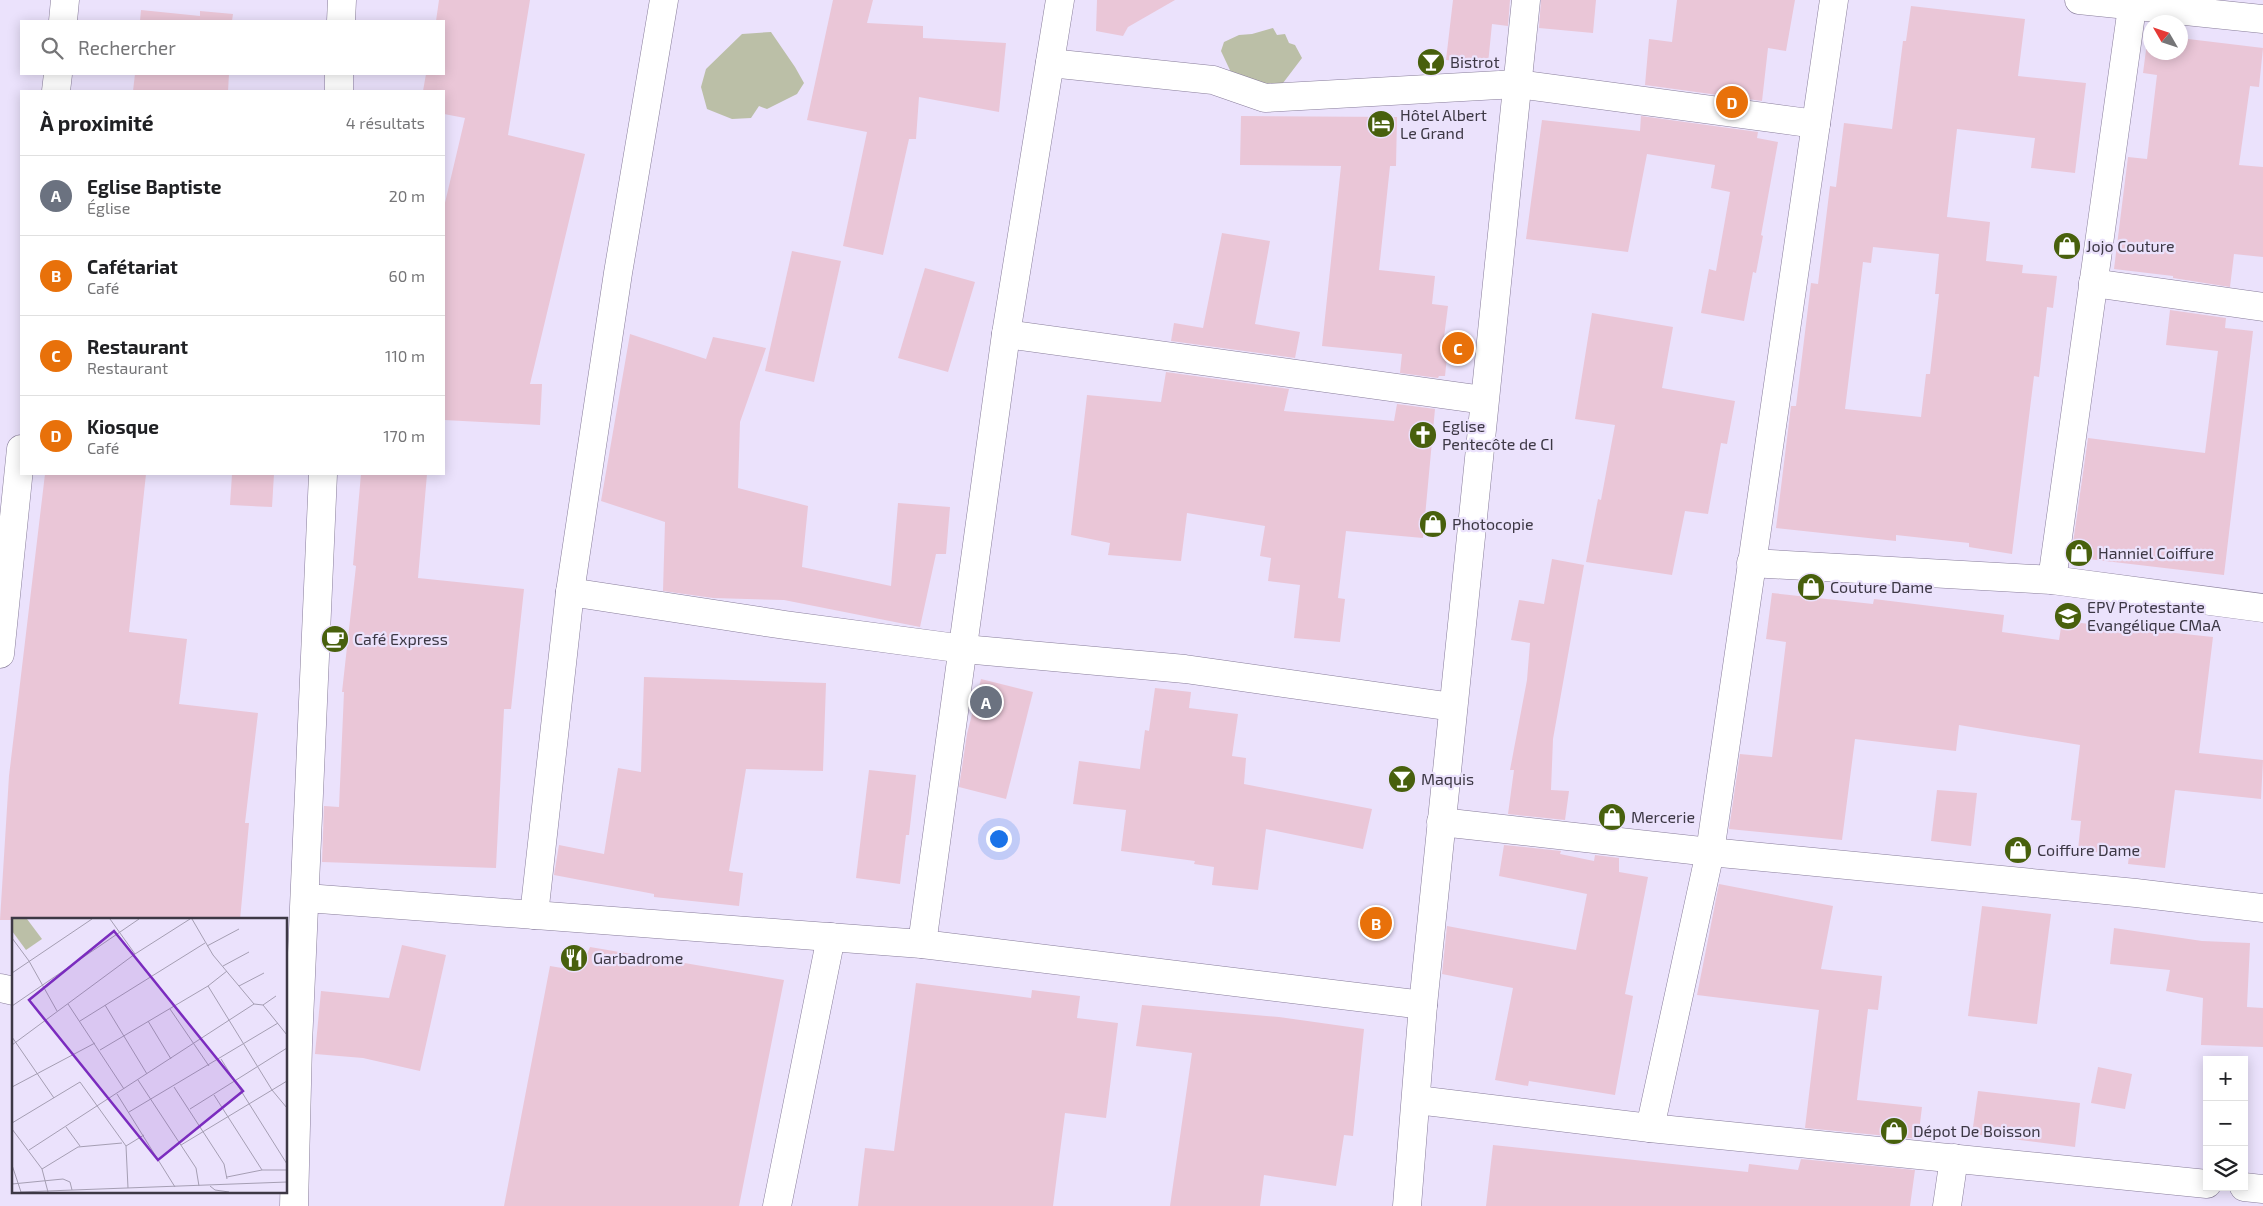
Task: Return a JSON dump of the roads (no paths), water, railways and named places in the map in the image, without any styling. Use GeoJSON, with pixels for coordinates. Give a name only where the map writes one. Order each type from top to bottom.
{"type":"FeatureCollection","features":[{"type":"Feature","properties":{"kind":"street"},"geometry":{"type":"LineString","coordinates":[[63,20],[65,0]]}},
{"type":"Feature","properties":{"kind":"street"},"geometry":{"type":"LineString","coordinates":[[341,20],[342,0]]}},
{"type":"Feature","properties":{"kind":"street"},"geometry":{"type":"LineString","coordinates":[[534,915],[570,592],[618,273],[664,0]]}},
{"type":"Feature","properties":{"kind":"street"},"geometry":{"type":"LineString","coordinates":[[922,944],[1006,334],[1060,0]]}},
{"type":"Feature","properties":{"kind":"street"},"geometry":{"type":"LineString","coordinates":[[1408,1206],[1423,1005],[1526,0]]}},
{"type":"Feature","properties":{"kind":"street"},"geometry":{"type":"LineString","coordinates":[[1650,1128],[1710,852],[1834,0]]}},
{"type":"Feature","properties":{"kind":"street"},"geometry":{"type":"LineString","coordinates":[[2079,0],[2132,3],[2263,19]]}},
{"type":"Feature","properties":{"kind":"street"},"geometry":{"type":"LineString","coordinates":[[2052,580],[2132,3]]}},
{"type":"Feature","properties":{"kind":"street"},"geometry":{"type":"LineString","coordinates":[[1050,63],[1214,80],[1265,98],[1517,84],[1816,124]]}},
{"type":"Feature","properties":{"kind":"street"},"geometry":{"type":"LineString","coordinates":[[56,90],[58,75]]}},
{"type":"Feature","properties":{"kind":"street"},"geometry":{"type":"LineString","coordinates":[[339,75],[339,90]]}},
{"type":"Feature","properties":{"kind":"street"},"geometry":{"type":"LineString","coordinates":[[2093,283],[2263,307]]}},
{"type":"Feature","properties":{"kind":"street"},"geometry":{"type":"LineString","coordinates":[[1006,334],[1484,400]]}},
{"type":"Feature","properties":{"kind":"street"},"geometry":{"type":"LineString","coordinates":[[0,654],[20,459]]}},
{"type":"Feature","properties":{"kind":"street"},"geometry":{"type":"LineString","coordinates":[[294,1206],[292,1042],[306,898],[323,475]]}},
{"type":"Feature","properties":{"kind":"street"},"geometry":{"type":"LineString","coordinates":[[1751,563],[2052,580],[2263,608]]}},
{"type":"Feature","properties":{"kind":"street"},"geometry":{"type":"LineString","coordinates":[[570,592],[785,625],[964,649],[1185,669],[1453,707]]}},
{"type":"Feature","properties":{"kind":"street"},"geometry":{"type":"LineString","coordinates":[[1441,822],[1710,852],[2136,893],[2263,908]]}},
{"type":"Feature","properties":{"kind":"street"},"geometry":{"type":"LineString","coordinates":[[306,898],[922,944],[1423,1005]]}},
{"type":"Feature","properties":{"kind":"street"},"geometry":{"type":"LineString","coordinates":[[777,1206],[831,937]]}},
{"type":"Feature","properties":{"kind":"street"},"geometry":{"type":"LineString","coordinates":[[1417,1100],[1650,1128],[2203,1184]]}},
{"type":"Feature","properties":{"kind":"street"},"geometry":{"type":"LineString","coordinates":[[1947,1206],[1954,1158]]}},
{"type":"Feature","properties":{"kind":"street"},"geometry":{"type":"LineString","coordinates":[[2248,1187],[2263,1189]]}},
{"type":"Feature","properties":{"kind":"place","name":"Bistrot"},"geometry":{"type":"Point","coordinates":[1431,62]}},
{"type":"Feature","properties":{"kind":"place","name":"Kiosque"},"geometry":{"type":"Point","coordinates":[1732,102]}},
{"type":"Feature","properties":{"kind":"place","name":"Hôtel Albert Le Grand"},"geometry":{"type":"Point","coordinates":[1381,124]}},
{"type":"Feature","properties":{"kind":"place","name":"Jojo Couture"},"geometry":{"type":"Point","coordinates":[2067,246]}},
{"type":"Feature","properties":{"kind":"place","name":"Restaurant"},"geometry":{"type":"Point","coordinates":[1458,348]}},
{"type":"Feature","properties":{"kind":"place","name":"Eglise Pentecôte de CI"},"geometry":{"type":"Point","coordinates":[1423,435]}},
{"type":"Feature","properties":{"kind":"place","name":"Photocopie"},"geometry":{"type":"Point","coordinates":[1433,524]}},
{"type":"Feature","properties":{"kind":"place","name":"Hanniel Coiffure"},"geometry":{"type":"Point","coordinates":[2079,553]}},
{"type":"Feature","properties":{"kind":"place","name":"Couture Dame"},"geometry":{"type":"Point","coordinates":[1811,587]}},
{"type":"Feature","properties":{"kind":"place","name":"EPV Protestante Evangélique CMaA"},"geometry":{"type":"Point","coordinates":[2068,616]}},
{"type":"Feature","properties":{"kind":"place","name":"Café Express"},"geometry":{"type":"Point","coordinates":[335,639]}},
{"type":"Feature","properties":{"kind":"place","name":"Eglise Baptiste"},"geometry":{"type":"Point","coordinates":[986,702]}},
{"type":"Feature","properties":{"kind":"place","name":"Maquis"},"geometry":{"type":"Point","coordinates":[1402,779]}},
{"type":"Feature","properties":{"kind":"place","name":"Mercerie"},"geometry":{"type":"Point","coordinates":[1612,817]}},
{"type":"Feature","properties":{"kind":"place","name":"Coiffure Dame"},"geometry":{"type":"Point","coordinates":[2018,850]}},
{"type":"Feature","properties":{"kind":"place","name":"Cafétariat"},"geometry":{"type":"Point","coordinates":[1376,923]}},
{"type":"Feature","properties":{"kind":"place","name":"Garbadrome"},"geometry":{"type":"Point","coordinates":[574,958]}},
{"type":"Feature","properties":{"kind":"place","name":"Dépot De Boisson"},"geometry":{"type":"Point","coordinates":[1894,1131]}}]}
